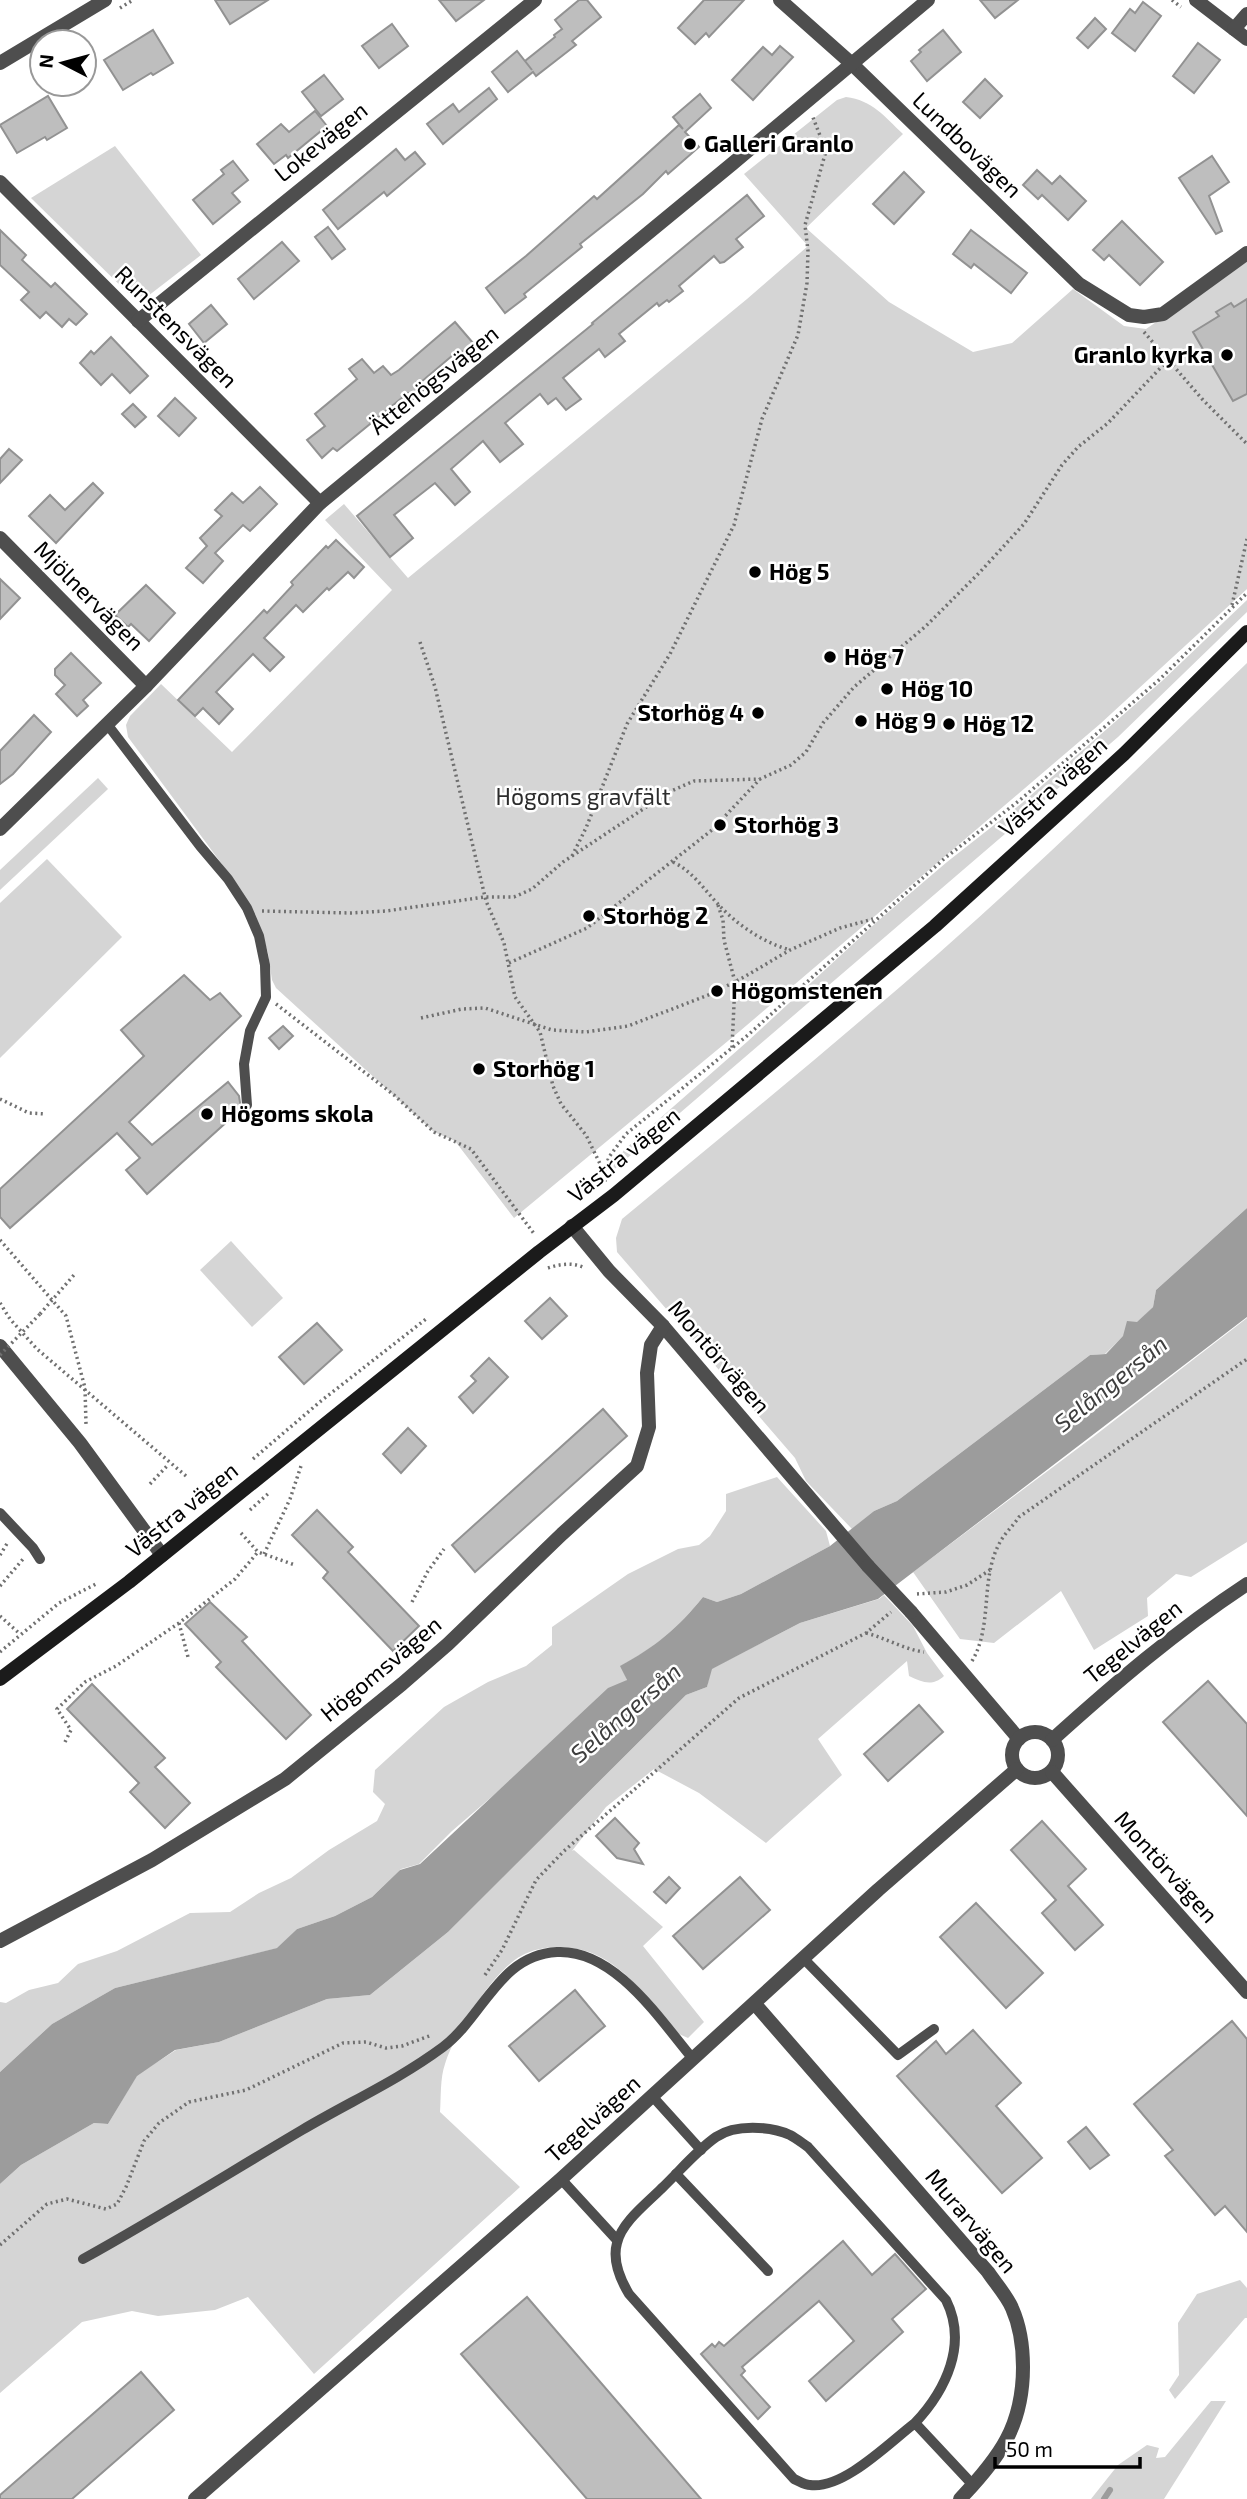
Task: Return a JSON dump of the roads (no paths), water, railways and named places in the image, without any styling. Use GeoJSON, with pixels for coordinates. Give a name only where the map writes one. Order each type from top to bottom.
{"type":"FeatureCollection","features":[{"type":"Feature","properties":{"kind":"street"},"geometry":{"type":"LineString","coordinates":[[0,63],[105,0]]}},
{"type":"Feature","properties":{"kind":"street","name":"Lokevägen"},"geometry":{"type":"LineString","coordinates":[[138,321],[535,0]]}},
{"type":"Feature","properties":{"kind":"street","name":"Lundbovägen"},"geometry":{"type":"LineString","coordinates":[[779,0],[852,64],[1079,284],[1129,316],[1163,314],[1247,253]]}},
{"type":"Feature","properties":{"kind":"street","name":"Ättehögsvägen"},"geometry":{"type":"LineString","coordinates":[[0,829],[146,686],[320,503],[928,0]]}},
{"type":"Feature","properties":{"kind":"street"},"geometry":{"type":"LineString","coordinates":[[1196,0],[1247,39]]}},
{"type":"Feature","properties":{"kind":"street"},"geometry":{"type":"LineString","coordinates":[[1234,29],[1247,14]]}},
{"type":"Feature","properties":{"kind":"street","name":"Runstensvägen"},"geometry":{"type":"LineString","coordinates":[[0,182],[320,503]]}},
{"type":"Feature","properties":{"kind":"street","name":"Mjölnervägen"},"geometry":{"type":"LineString","coordinates":[[0,538],[146,686]]}},
{"type":"Feature","properties":{"kind":"street","name":"Västra vägen"},"geometry":{"type":"LineString","coordinates":[[0,1679],[162,1555],[625,1186],[935,926],[1124,754],[1247,632]]}},
{"type":"Feature","properties":{"kind":"street","name":"Montörvägen"},"geometry":{"type":"LineString","coordinates":[[572,1226],[610,1271],[663,1326],[1019,1739]]}},
{"type":"Feature","properties":{"kind":"street","name":"Högomsvägen"},"geometry":{"type":"LineString","coordinates":[[0,1941],[152,1860],[285,1779],[448,1644],[562,1534],[638,1466],[649,1427],[647,1373],[651,1345],[663,1326]]}},
{"type":"Feature","properties":{"kind":"street"},"geometry":{"type":"LineString","coordinates":[[0,1346],[80,1443],[162,1555]]}},
{"type":"Feature","properties":{"kind":"street","name":"Tegelvägen"},"geometry":{"type":"LineString","coordinates":[[1052,1740],[1115,1683],[1247,1584]]}},
{"type":"Feature","properties":{"kind":"street"},"geometry":{"type":"LineString","coordinates":[[1033,1733],[1041,1733],[1052,1740],[1058,1749],[1058,1757],[1052,1772],[1045,1776],[1029,1778],[1017,1769],[1012,1754],[1019,1739],[1033,1733]]}},
{"type":"Feature","properties":{"kind":"street","name":"Tegelvägen"},"geometry":{"type":"LineString","coordinates":[[195,2499],[561,2179],[878,1890],[1017,1769]]}},
{"type":"Feature","properties":{"kind":"street","name":"Montörvägen"},"geometry":{"type":"LineString","coordinates":[[1052,1772],[1247,1992]]}},
{"type":"Feature","properties":{"kind":"street","name":"Murarvägen"},"geometry":{"type":"LineString","coordinates":[[755,2004],[988,2272],[1012,2308],[1023,2350],[1023,2393],[1013,2428],[991,2465],[960,2499]]}},
{"type":"Feature","properties":{"kind":"lane"},"geometry":{"type":"LineString","coordinates":[[107,724],[200,846],[228,878],[259,936],[266,997],[250,1031],[244,1063],[247,1105]]}},
{"type":"Feature","properties":{"kind":"lane"},"geometry":{"type":"LineString","coordinates":[[0,1513],[40,1559]]}},
{"type":"Feature","properties":{"kind":"lane"},"geometry":{"type":"LineString","coordinates":[[83,2259],[328,2115],[405,2074],[446,2045],[459,2032],[510,1969],[525,1959],[540,1954],[559,1951],[580,1954],[616,1973],[634,1988],[693,2059]]}},
{"type":"Feature","properties":{"kind":"lane"},"geometry":{"type":"LineString","coordinates":[[804,1959],[898,2055],[934,2029]]}},
{"type":"Feature","properties":{"kind":"lane"},"geometry":{"type":"LineString","coordinates":[[653,2097],[701,2150]]}},
{"type":"Feature","properties":{"kind":"lane"},"geometry":{"type":"LineString","coordinates":[[750,2128],[771,2129],[790,2135],[808,2147],[946,2300],[953,2314],[955,2328],[952,2362],[936,2399],[915,2423],[842,2478],[828,2484],[810,2485],[794,2479],[629,2294],[620,2279],[617,2240],[644,2206],[676,2174],[719,2135],[750,2128]]}},
{"type":"Feature","properties":{"kind":"lane"},"geometry":{"type":"LineString","coordinates":[[676,2174],[768,2271]]}},
{"type":"Feature","properties":{"kind":"lane"},"geometry":{"type":"LineString","coordinates":[[561,2179],[617,2240]]}},
{"type":"Feature","properties":{"kind":"lane"},"geometry":{"type":"LineString","coordinates":[[915,2423],[973,2485]]}},
{"type":"Feature","properties":{"kind":"water","name":"Selångersån"},"geometry":{"type":"Polygon","coordinates":[[[1247,1208],[1247,1317],[878,1599],[800,1623],[712,1669],[707,1687],[686,1695],[448,1932],[370,1995],[327,1999],[219,2042],[175,2050],[137,2076],[108,2124],[94,2123],[21,2165],[0,2184],[0,2072],[52,2024],[115,1988],[277,1948],[297,1929],[335,1916],[372,1897],[400,1870],[420,1864],[608,1688],[627,1680],[620,1666],[665,1636],[703,1597],[717,1602],[741,1594],[830,1546],[874,1511],[897,1501],[1090,1355],[1106,1354],[1123,1336],[1127,1321],[1137,1322],[1153,1307],[1156,1290],[1247,1208]]]}},
{"type":"Feature","properties":{"kind":"waterway"},"geometry":{"type":"LineString","coordinates":[[1104,2499],[1110,2490]]}},
{"type":"Feature","properties":{"kind":"place","name":"Galleri Granlo"},"geometry":{"type":"Point","coordinates":[690,144]}},
{"type":"Feature","properties":{"kind":"place","name":"Granlo kyrka"},"geometry":{"type":"Point","coordinates":[1227,355]}},
{"type":"Feature","properties":{"kind":"place","name":"Hög 5"},"geometry":{"type":"Point","coordinates":[755,572]}},
{"type":"Feature","properties":{"kind":"place","name":"Hög 7"},"geometry":{"type":"Point","coordinates":[830,657]}},
{"type":"Feature","properties":{"kind":"place","name":"Hög 10"},"geometry":{"type":"Point","coordinates":[887,689]}},
{"type":"Feature","properties":{"kind":"place","name":"Storhög 4"},"geometry":{"type":"Point","coordinates":[758,713]}},
{"type":"Feature","properties":{"kind":"place","name":"Hög 9"},"geometry":{"type":"Point","coordinates":[861,721]}},
{"type":"Feature","properties":{"kind":"place","name":"Hög 12"},"geometry":{"type":"Point","coordinates":[949,724]}},
{"type":"Feature","properties":{"kind":"place","name":"Storhög 3"},"geometry":{"type":"Point","coordinates":[720,825]}},
{"type":"Feature","properties":{"kind":"place","name":"Storhög 2"},"geometry":{"type":"Point","coordinates":[589,916]}},
{"type":"Feature","properties":{"kind":"place","name":"Högomstenen"},"geometry":{"type":"Point","coordinates":[717,991]}},
{"type":"Feature","properties":{"kind":"place","name":"Storhög 1"},"geometry":{"type":"Point","coordinates":[479,1069]}},
{"type":"Feature","properties":{"kind":"place","name":"Högoms skola"},"geometry":{"type":"Point","coordinates":[207,1114]}},
{"type":"Feature","properties":{"kind":"park label","name":"Högoms gravfält"},"geometry":{"type":"Point","coordinates":[583,797]}}]}
